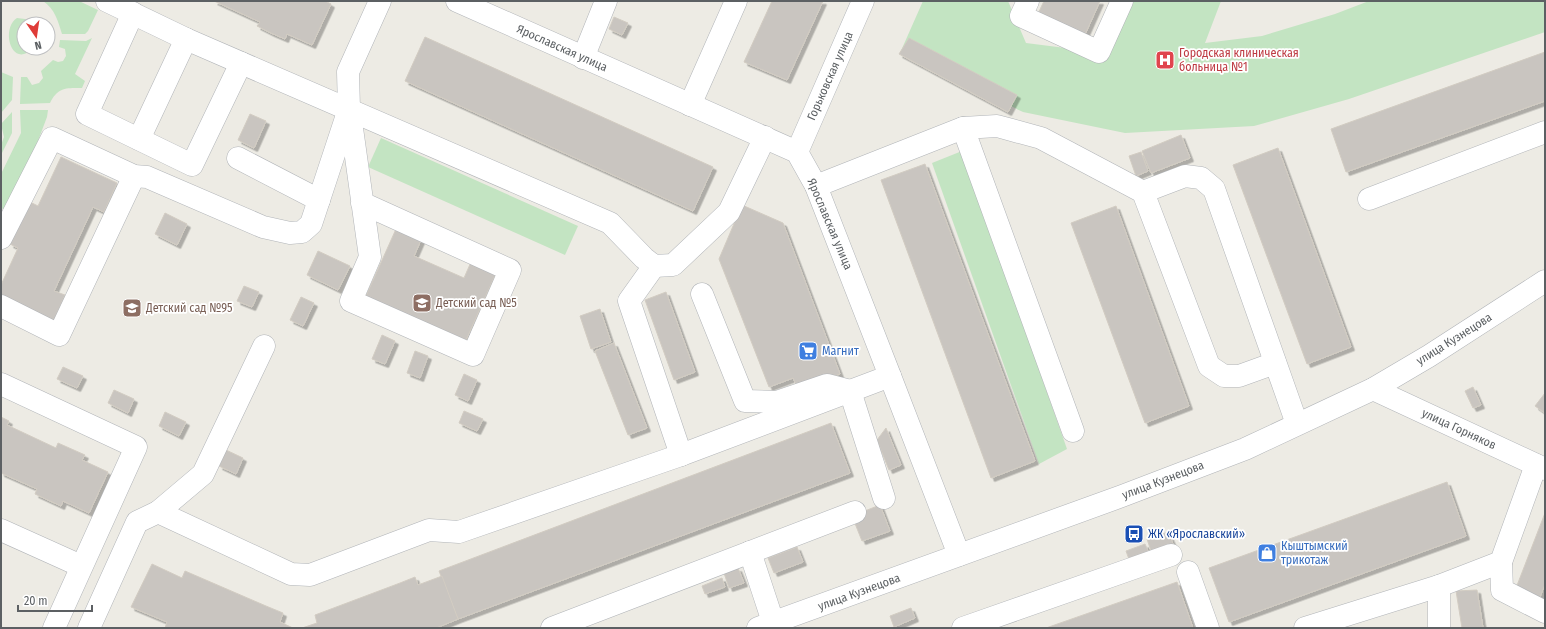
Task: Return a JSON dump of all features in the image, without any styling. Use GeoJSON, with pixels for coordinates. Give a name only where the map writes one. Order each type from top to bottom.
{"type":"FeatureCollection","features":[{"type":"Feature","properties":{"kind":"street"},"geometry":{"type":"LineString","coordinates":[[107,1],[186,39],[610,223],[644,258],[654,266],[673,265],[729,212],[765,137]]}},
{"type":"Feature","properties":{"kind":"street"},"geometry":{"type":"LineString","coordinates":[[362,203],[510,270],[474,355],[351,301],[370,257],[362,203],[349,109],[348,72],[380,1]]}},
{"type":"Feature","properties":{"kind":"street","name":"Ярославская улица"},"geometry":{"type":"LineString","coordinates":[[457,1],[797,152],[816,186],[959,555]]}},
{"type":"Feature","properties":{"kind":"street"},"geometry":{"type":"LineString","coordinates":[[583,58],[606,1]]}},
{"type":"Feature","properties":{"kind":"street"},"geometry":{"type":"LineString","coordinates":[[690,105],[736,1]]}},
{"type":"Feature","properties":{"kind":"street","name":"Горьковская улица"},"geometry":{"type":"LineString","coordinates":[[797,152],[863,1]]}},
{"type":"Feature","properties":{"kind":"street"},"geometry":{"type":"LineString","coordinates":[[1028,1],[1021,16],[1099,52],[1122,1]]}},
{"type":"Feature","properties":{"kind":"street"},"geometry":{"type":"LineString","coordinates":[[133,13],[87,114],[192,164],[241,63]]}},
{"type":"Feature","properties":{"kind":"street"},"geometry":{"type":"LineString","coordinates":[[139,139],[186,39]]}},
{"type":"Feature","properties":{"kind":"street"},"geometry":{"type":"LineString","coordinates":[[1,238],[52,138],[134,176],[147,177],[263,227],[290,233],[302,232],[311,224],[349,109]]}},
{"type":"Feature","properties":{"kind":"street"},"geometry":{"type":"LineString","coordinates":[[816,186],[963,128],[997,126],[1041,138],[1143,192],[1209,366],[1224,376],[1239,376],[1275,363]]}},
{"type":"Feature","properties":{"kind":"street"},"geometry":{"type":"LineString","coordinates":[[963,128],[1073,431]]}},
{"type":"Feature","properties":{"kind":"street"},"geometry":{"type":"LineString","coordinates":[[1369,199],[1545,132]]}},
{"type":"Feature","properties":{"kind":"street"},"geometry":{"type":"LineString","coordinates":[[238,158],[319,200]]}},
{"type":"Feature","properties":{"kind":"street"},"geometry":{"type":"LineString","coordinates":[[1,306],[59,335],[134,176]]}},
{"type":"Feature","properties":{"kind":"street"},"geometry":{"type":"LineString","coordinates":[[1143,192],[1185,176],[1201,178],[1214,189],[1297,424]]}},
{"type":"Feature","properties":{"kind":"street"},"geometry":{"type":"LineString","coordinates":[[654,266],[630,301],[681,455]]}},
{"type":"Feature","properties":{"kind":"street","name":"улица Кузнецова"},"geometry":{"type":"LineString","coordinates":[[773,625],[1245,449],[1373,389],[1429,356],[1545,281]]}},
{"type":"Feature","properties":{"kind":"street"},"geometry":{"type":"LineString","coordinates":[[702,294],[746,401],[777,402],[827,385],[850,391]]}},
{"type":"Feature","properties":{"kind":"street"},"geometry":{"type":"LineString","coordinates":[[89,628],[137,522],[158,512],[203,474],[264,346]]}},
{"type":"Feature","properties":{"kind":"street"},"geometry":{"type":"LineString","coordinates":[[158,512],[291,574],[310,575],[429,530],[459,532],[681,455],[890,376]]}},
{"type":"Feature","properties":{"kind":"street"},"geometry":{"type":"LineString","coordinates":[[1,384],[136,447],[54,628]]}},
{"type":"Feature","properties":{"kind":"street","name":"улица Горняков"},"geometry":{"type":"LineString","coordinates":[[1373,389],[1540,467]]}},
{"type":"Feature","properties":{"kind":"street"},"geometry":{"type":"LineString","coordinates":[[850,391],[884,498]]}},
{"type":"Feature","properties":{"kind":"street"},"geometry":{"type":"LineString","coordinates":[[1540,467],[1501,562],[1502,590],[1545,612]]}},
{"type":"Feature","properties":{"kind":"street"},"geometry":{"type":"LineString","coordinates":[[552,628],[855,512]]}},
{"type":"Feature","properties":{"kind":"street"},"geometry":{"type":"LineString","coordinates":[[1,530],[81,566]]}},
{"type":"Feature","properties":{"kind":"street"},"geometry":{"type":"LineString","coordinates":[[750,552],[773,625]]}},
{"type":"Feature","properties":{"kind":"street"},"geometry":{"type":"LineString","coordinates":[[963,628],[1171,555]]}},
{"type":"Feature","properties":{"kind":"street"},"geometry":{"type":"LineString","coordinates":[[1305,628],[1439,586],[1501,562]]}},
{"type":"Feature","properties":{"kind":"street"},"geometry":{"type":"LineString","coordinates":[[1188,572],[1208,628]]}},
{"type":"Feature","properties":{"kind":"street"},"geometry":{"type":"LineString","coordinates":[[1439,586],[1439,628]]}},
{"type":"Feature","properties":{"kind":"green space"},"geometry":{"type":"Polygon","coordinates":[[[43,1],[79,1],[98,10],[88,31],[85,34],[62,34],[56,16],[43,1]]]}},
{"type":"Feature","properties":{"kind":"green space"},"geometry":{"type":"Polygon","coordinates":[[[923,1],[1008,1],[1026,43],[1105,53],[1134,1],[1221,1],[1205,43],[1262,36],[1335,14],[1369,1],[1545,1],[1545,32],[1349,99],[1254,126],[1125,133],[1023,112],[900,53],[923,1]]]}},
{"type":"Feature","properties":{"kind":"green space"},"geometry":{"type":"Polygon","coordinates":[[[16,19],[16,52],[11,45],[9,38],[9,30],[12,23],[16,19]]]}},
{"type":"Feature","properties":{"kind":"green space"},"geometry":{"type":"Polygon","coordinates":[[[92,38],[75,74],[85,81],[82,88],[71,88],[59,91],[50,103],[20,104],[21,77],[27,77],[32,85],[39,83],[43,78],[41,71],[53,60],[58,62],[63,61],[66,56],[65,49],[59,47],[60,40],[86,41],[92,38]]]}},
{"type":"Feature","properties":{"kind":"green space"},"geometry":{"type":"Polygon","coordinates":[[[1,72],[13,77],[12,100],[1,113],[1,72]]]}},
{"type":"Feature","properties":{"kind":"green space"},"geometry":{"type":"Polygon","coordinates":[[[20,110],[48,110],[47,117],[33,154],[5,210],[1,208],[1,174],[21,133],[20,110]]]}},
{"type":"Feature","properties":{"kind":"green space"},"geometry":{"type":"Polygon","coordinates":[[[12,112],[12,133],[1,155],[1,145],[4,137],[1,124],[12,112]]]}},
{"type":"Feature","properties":{"kind":"green space"},"geometry":{"type":"Polygon","coordinates":[[[381,138],[578,226],[565,255],[368,167],[381,138]]]}},
{"type":"Feature","properties":{"kind":"green space"},"geometry":{"type":"Polygon","coordinates":[[[962,151],[1067,449],[1039,464],[932,163],[962,151]]]}},
{"type":"Feature","properties":{"kind":"building"},"geometry":{"type":"Polygon","coordinates":[[[214,1],[325,1],[331,4],[312,45],[287,34],[285,39],[271,33],[257,26],[260,22],[214,1]]]}},
{"type":"Feature","properties":{"kind":"building"},"geometry":{"type":"Polygon","coordinates":[[[772,1],[823,1],[787,80],[744,62],[772,1]]]}},
{"type":"Feature","properties":{"kind":"building"},"geometry":{"type":"Polygon","coordinates":[[[1044,1],[1100,1],[1083,39],[1036,18],[1044,1]]]}},
{"type":"Feature","properties":{"kind":"building"},"geometry":{"type":"Polygon","coordinates":[[[614,17],[628,23],[622,35],[609,29],[614,17]]]}},
{"type":"Feature","properties":{"kind":"building"},"geometry":{"type":"Polygon","coordinates":[[[425,37],[713,167],[693,211],[405,81],[425,37]]]}},
{"type":"Feature","properties":{"kind":"building"},"geometry":{"type":"Polygon","coordinates":[[[909,38],[1017,95],[1008,112],[899,54],[909,38]]]}},
{"type":"Feature","properties":{"kind":"building"},"geometry":{"type":"Polygon","coordinates":[[[1545,52],[1545,101],[1346,172],[1331,129],[1545,52]]]}},
{"type":"Feature","properties":{"kind":"building"},"geometry":{"type":"Polygon","coordinates":[[[250,114],[266,121],[254,148],[238,140],[250,114]]]}},
{"type":"Feature","properties":{"kind":"building"},"geometry":{"type":"Polygon","coordinates":[[[1181,135],[1190,158],[1151,173],[1142,151],[1181,135]]]}},
{"type":"Feature","properties":{"kind":"building"},"geometry":{"type":"Polygon","coordinates":[[[1278,148],[1351,347],[1307,364],[1233,165],[1278,148]]]}},
{"type":"Feature","properties":{"kind":"building"},"geometry":{"type":"Polygon","coordinates":[[[1141,152],[1148,171],[1136,176],[1129,156],[1141,152]]]}},
{"type":"Feature","properties":{"kind":"building"},"geometry":{"type":"Polygon","coordinates":[[[61,157],[117,183],[104,212],[93,207],[54,291],[65,295],[53,322],[1,298],[1,285],[18,248],[10,244],[30,202],[38,206],[61,157]]]}},
{"type":"Feature","properties":{"kind":"building"},"geometry":{"type":"Polygon","coordinates":[[[925,164],[1035,461],[991,478],[881,180],[925,164]]]}},
{"type":"Feature","properties":{"kind":"building"},"geometry":{"type":"Polygon","coordinates":[[[742,205],[783,223],[840,374],[798,389],[793,378],[769,387],[719,259],[742,205]]]}},
{"type":"Feature","properties":{"kind":"building"},"geometry":{"type":"Polygon","coordinates":[[[1116,206],[1189,406],[1145,423],[1071,223],[1116,206]]]}},
{"type":"Feature","properties":{"kind":"building"},"geometry":{"type":"Polygon","coordinates":[[[165,213],[187,224],[177,245],[155,234],[165,213]]]}},
{"type":"Feature","properties":{"kind":"building"},"geometry":{"type":"Polygon","coordinates":[[[396,229],[421,240],[414,256],[464,278],[471,262],[496,273],[466,340],[366,296],[396,229]]]}},
{"type":"Feature","properties":{"kind":"building"},"geometry":{"type":"Polygon","coordinates":[[[318,251],[350,266],[338,290],[307,275],[318,251]]]}},
{"type":"Feature","properties":{"kind":"building"},"geometry":{"type":"Polygon","coordinates":[[[244,286],[259,292],[252,307],[237,301],[244,286]]]}},
{"type":"Feature","properties":{"kind":"building"},"geometry":{"type":"Polygon","coordinates":[[[666,292],[695,372],[674,380],[645,300],[666,292]]]}},
{"type":"Feature","properties":{"kind":"building"},"geometry":{"type":"Polygon","coordinates":[[[301,297],[314,303],[303,326],[290,320],[301,297]]]}},
{"type":"Feature","properties":{"kind":"building"},"geometry":{"type":"Polygon","coordinates":[[[600,309],[611,342],[591,349],[580,316],[600,309]]]}},
{"type":"Feature","properties":{"kind":"building"},"geometry":{"type":"Polygon","coordinates":[[[382,335],[395,341],[385,364],[372,359],[382,335]]]}},
{"type":"Feature","properties":{"kind":"building"},"geometry":{"type":"Polygon","coordinates":[[[614,343],[647,428],[628,435],[595,351],[614,343]]]}},
{"type":"Feature","properties":{"kind":"building"},"geometry":{"type":"Polygon","coordinates":[[[415,351],[428,356],[420,378],[407,373],[415,351]]]}},
{"type":"Feature","properties":{"kind":"building"},"geometry":{"type":"Polygon","coordinates":[[[63,367],[83,376],[77,388],[57,379],[63,367]]]}},
{"type":"Feature","properties":{"kind":"building"},"geometry":{"type":"Polygon","coordinates":[[[464,374],[477,380],[468,401],[455,395],[464,374]]]}},
{"type":"Feature","properties":{"kind":"building"},"geometry":{"type":"Polygon","coordinates":[[[1473,387],[1481,405],[1473,408],[1465,391],[1473,387]]]}},
{"type":"Feature","properties":{"kind":"building"},"geometry":{"type":"Polygon","coordinates":[[[114,390],[134,399],[128,413],[108,403],[114,390]]]}},
{"type":"Feature","properties":{"kind":"building"},"geometry":{"type":"Polygon","coordinates":[[[1545,393],[1545,413],[1535,406],[1545,393]]]}},
{"type":"Feature","properties":{"kind":"building"},"geometry":{"type":"Polygon","coordinates":[[[464,411],[483,419],[477,431],[459,423],[464,411]]]}},
{"type":"Feature","properties":{"kind":"building"},"geometry":{"type":"Polygon","coordinates":[[[165,412],[186,422],[179,436],[159,426],[165,412]]]}},
{"type":"Feature","properties":{"kind":"building"},"geometry":{"type":"Polygon","coordinates":[[[1,417],[9,421],[7,425],[56,448],[58,443],[85,455],[82,460],[108,472],[89,513],[63,501],[61,506],[35,494],[37,489],[1,473],[1,417]]]}},
{"type":"Feature","properties":{"kind":"building"},"geometry":{"type":"Polygon","coordinates":[[[831,423],[850,473],[458,619],[439,571],[831,423]]]}},
{"type":"Feature","properties":{"kind":"building"},"geometry":{"type":"Polygon","coordinates":[[[886,428],[901,465],[889,470],[877,440],[886,428]]]}},
{"type":"Feature","properties":{"kind":"building"},"geometry":{"type":"Polygon","coordinates":[[[226,450],[243,458],[236,474],[219,466],[226,450]]]}},
{"type":"Feature","properties":{"kind":"building"},"geometry":{"type":"Polygon","coordinates":[[[1447,482],[1466,536],[1229,622],[1209,568],[1447,482]]]}},
{"type":"Feature","properties":{"kind":"building"},"geometry":{"type":"Polygon","coordinates":[[[880,505],[890,531],[862,541],[852,516],[880,505]]]}},
{"type":"Feature","properties":{"kind":"building"},"geometry":{"type":"Polygon","coordinates":[[[1545,513],[1545,584],[1540,597],[1516,588],[1545,513]]]}},
{"type":"Feature","properties":{"kind":"building"},"geometry":{"type":"Polygon","coordinates":[[[1168,532],[1174,546],[1152,554],[1147,539],[1168,532]]]}},
{"type":"Feature","properties":{"kind":"building"},"geometry":{"type":"Polygon","coordinates":[[[1145,544],[1150,555],[1130,562],[1126,551],[1145,544]]]}},
{"type":"Feature","properties":{"kind":"building"},"geometry":{"type":"Polygon","coordinates":[[[797,547],[803,562],[774,573],[768,558],[797,547]]]}},
{"type":"Feature","properties":{"kind":"building"},"geometry":{"type":"Polygon","coordinates":[[[152,564],[182,578],[185,571],[283,613],[280,622],[293,628],[165,628],[167,622],[131,607],[152,564]]]}},
{"type":"Feature","properties":{"kind":"building"},"geometry":{"type":"Polygon","coordinates":[[[738,568],[744,583],[729,588],[724,573],[738,568]]]}},
{"type":"Feature","properties":{"kind":"building"},"geometry":{"type":"Polygon","coordinates":[[[442,576],[458,619],[436,628],[302,628],[317,623],[315,615],[415,577],[418,585],[442,576]]]}},
{"type":"Feature","properties":{"kind":"building"},"geometry":{"type":"Polygon","coordinates":[[[722,578],[725,587],[705,594],[702,586],[722,578]]]}},
{"type":"Feature","properties":{"kind":"building"},"geometry":{"type":"Polygon","coordinates":[[[1177,582],[1193,628],[1046,628],[1177,582]]]}},
{"type":"Feature","properties":{"kind":"building"},"geometry":{"type":"Polygon","coordinates":[[[1477,590],[1483,628],[1462,628],[1456,591],[1477,590]]]}},
{"type":"Feature","properties":{"kind":"building"},"geometry":{"type":"Polygon","coordinates":[[[911,608],[915,618],[894,627],[890,616],[911,608]]]}},
{"type":"Feature","properties":{"kind":"place","name":"Городская клиническая больница №1"},"geometry":{"type":"Point","coordinates":[1165,60]}},
{"type":"Feature","properties":{"kind":"place","name":"Детский сад №5"},"geometry":{"type":"Point","coordinates":[422,303]}},
{"type":"Feature","properties":{"kind":"place","name":"Детский сад №95"},"geometry":{"type":"Point","coordinates":[132,308]}},
{"type":"Feature","properties":{"kind":"place","name":"Магнит"},"geometry":{"type":"Point","coordinates":[808,351]}},
{"type":"Feature","properties":{"kind":"place","name":"ЖК «Ярославский»"},"geometry":{"type":"Point","coordinates":[1134,534]}},
{"type":"Feature","properties":{"kind":"place","name":"Кыштымский трикотаж"},"geometry":{"type":"Point","coordinates":[1267,553]}}]}
